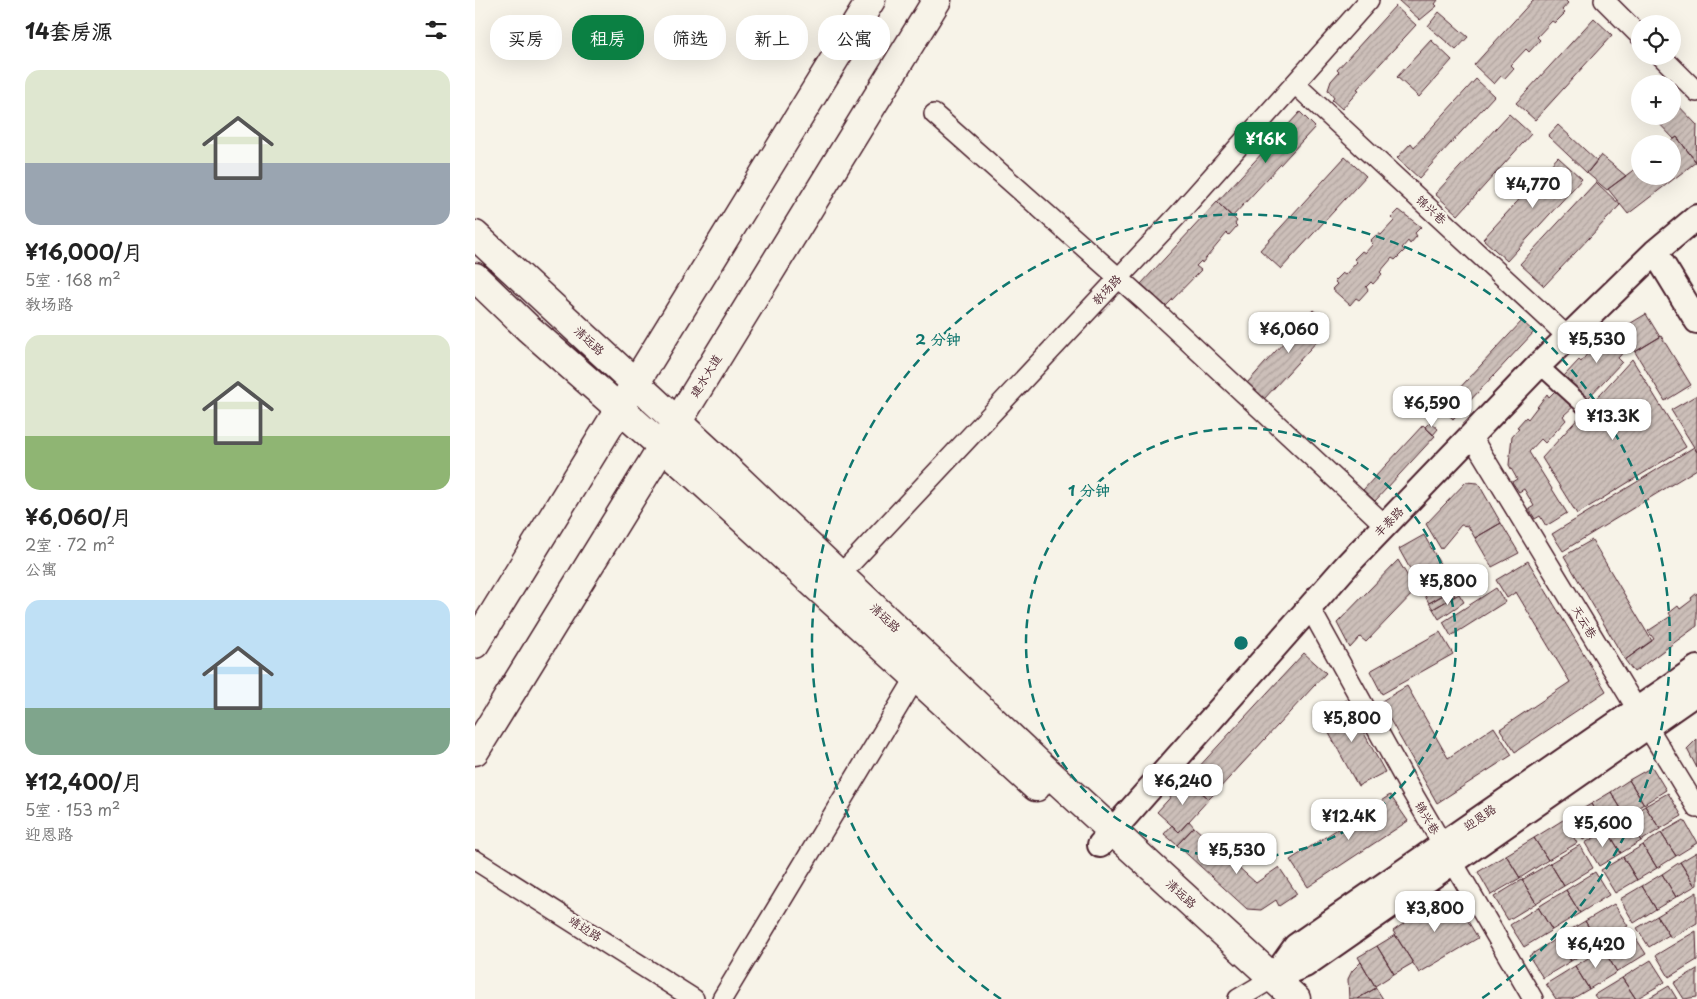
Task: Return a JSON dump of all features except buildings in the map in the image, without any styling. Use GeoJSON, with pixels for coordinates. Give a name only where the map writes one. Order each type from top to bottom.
{"type":"FeatureCollection","features":[{"type":"Feature","properties":{"kind":"main road"},"geometry":{"type":"LineString","coordinates":[[475,644],[871,0]]}},
{"type":"Feature","properties":{"kind":"main road","name":"建水大道"},"geometry":{"type":"LineString","coordinates":[[475,751],[937,0]]}},
{"type":"Feature","properties":{"kind":"main road","name":"清远路"},"geometry":{"type":"LineString","coordinates":[[475,235],[840,575],[1259,991],[1296,999]]}},
{"type":"Feature","properties":{"kind":"main road","name":"清远路"},"geometry":{"type":"LineString","coordinates":[[475,277],[916,677],[1106,838]]}},
{"type":"Feature","properties":{"kind":"street","name":"教场路"},"geometry":{"type":"LineString","coordinates":[[840,575],[1118,278],[1369,0]]}},
{"type":"Feature","properties":{"kind":"street"},"geometry":{"type":"LineString","coordinates":[[1604,0],[1631,27]]}},
{"type":"Feature","properties":{"kind":"street"},"geometry":{"type":"LineString","coordinates":[[1670,65],[1697,92]]}},
{"type":"Feature","properties":{"kind":"street","name":"锦兴巷"},"geometry":{"type":"LineString","coordinates":[[1295,84],[1567,336]]}},
{"type":"Feature","properties":{"kind":"street"},"geometry":{"type":"LineString","coordinates":[[934,114],[1118,278],[1386,526]]}},
{"type":"Feature","properties":{"kind":"street","name":"丰泰路"},"geometry":{"type":"LineString","coordinates":[[1106,838],[1310,608],[1471,436],[1567,336],[1655,252],[1697,217]]}},
{"type":"Feature","properties":{"kind":"street"},"geometry":{"type":"LineString","coordinates":[[1655,252],[1697,321]]}},
{"type":"Feature","properties":{"kind":"street"},"geometry":{"type":"LineString","coordinates":[[1539,365],[1584,406]]}},
{"type":"Feature","properties":{"kind":"street","name":"天云巷"},"geometry":{"type":"LineString","coordinates":[[1471,436],[1697,808]]}},
{"type":"Feature","properties":{"kind":"street","name":"锦兴巷"},"geometry":{"type":"LineString","coordinates":[[1310,608],[1448,853],[1533,999]]}},
{"type":"Feature","properties":{"kind":"street","name":"迎恩路"},"geometry":{"type":"LineString","coordinates":[[1259,991],[1305,965],[1448,853],[1643,718],[1697,668]]}},
{"type":"Feature","properties":{"kind":"street"},"geometry":{"type":"LineString","coordinates":[[722,999],[916,677]]}},
{"type":"Feature","properties":{"kind":"street","name":"迎恩路"},"geometry":{"type":"LineString","coordinates":[[1643,718],[1697,692]]}},
{"type":"Feature","properties":{"kind":"street","name":"靖边路"},"geometry":{"type":"LineString","coordinates":[[475,860],[694,999]]}}]}
